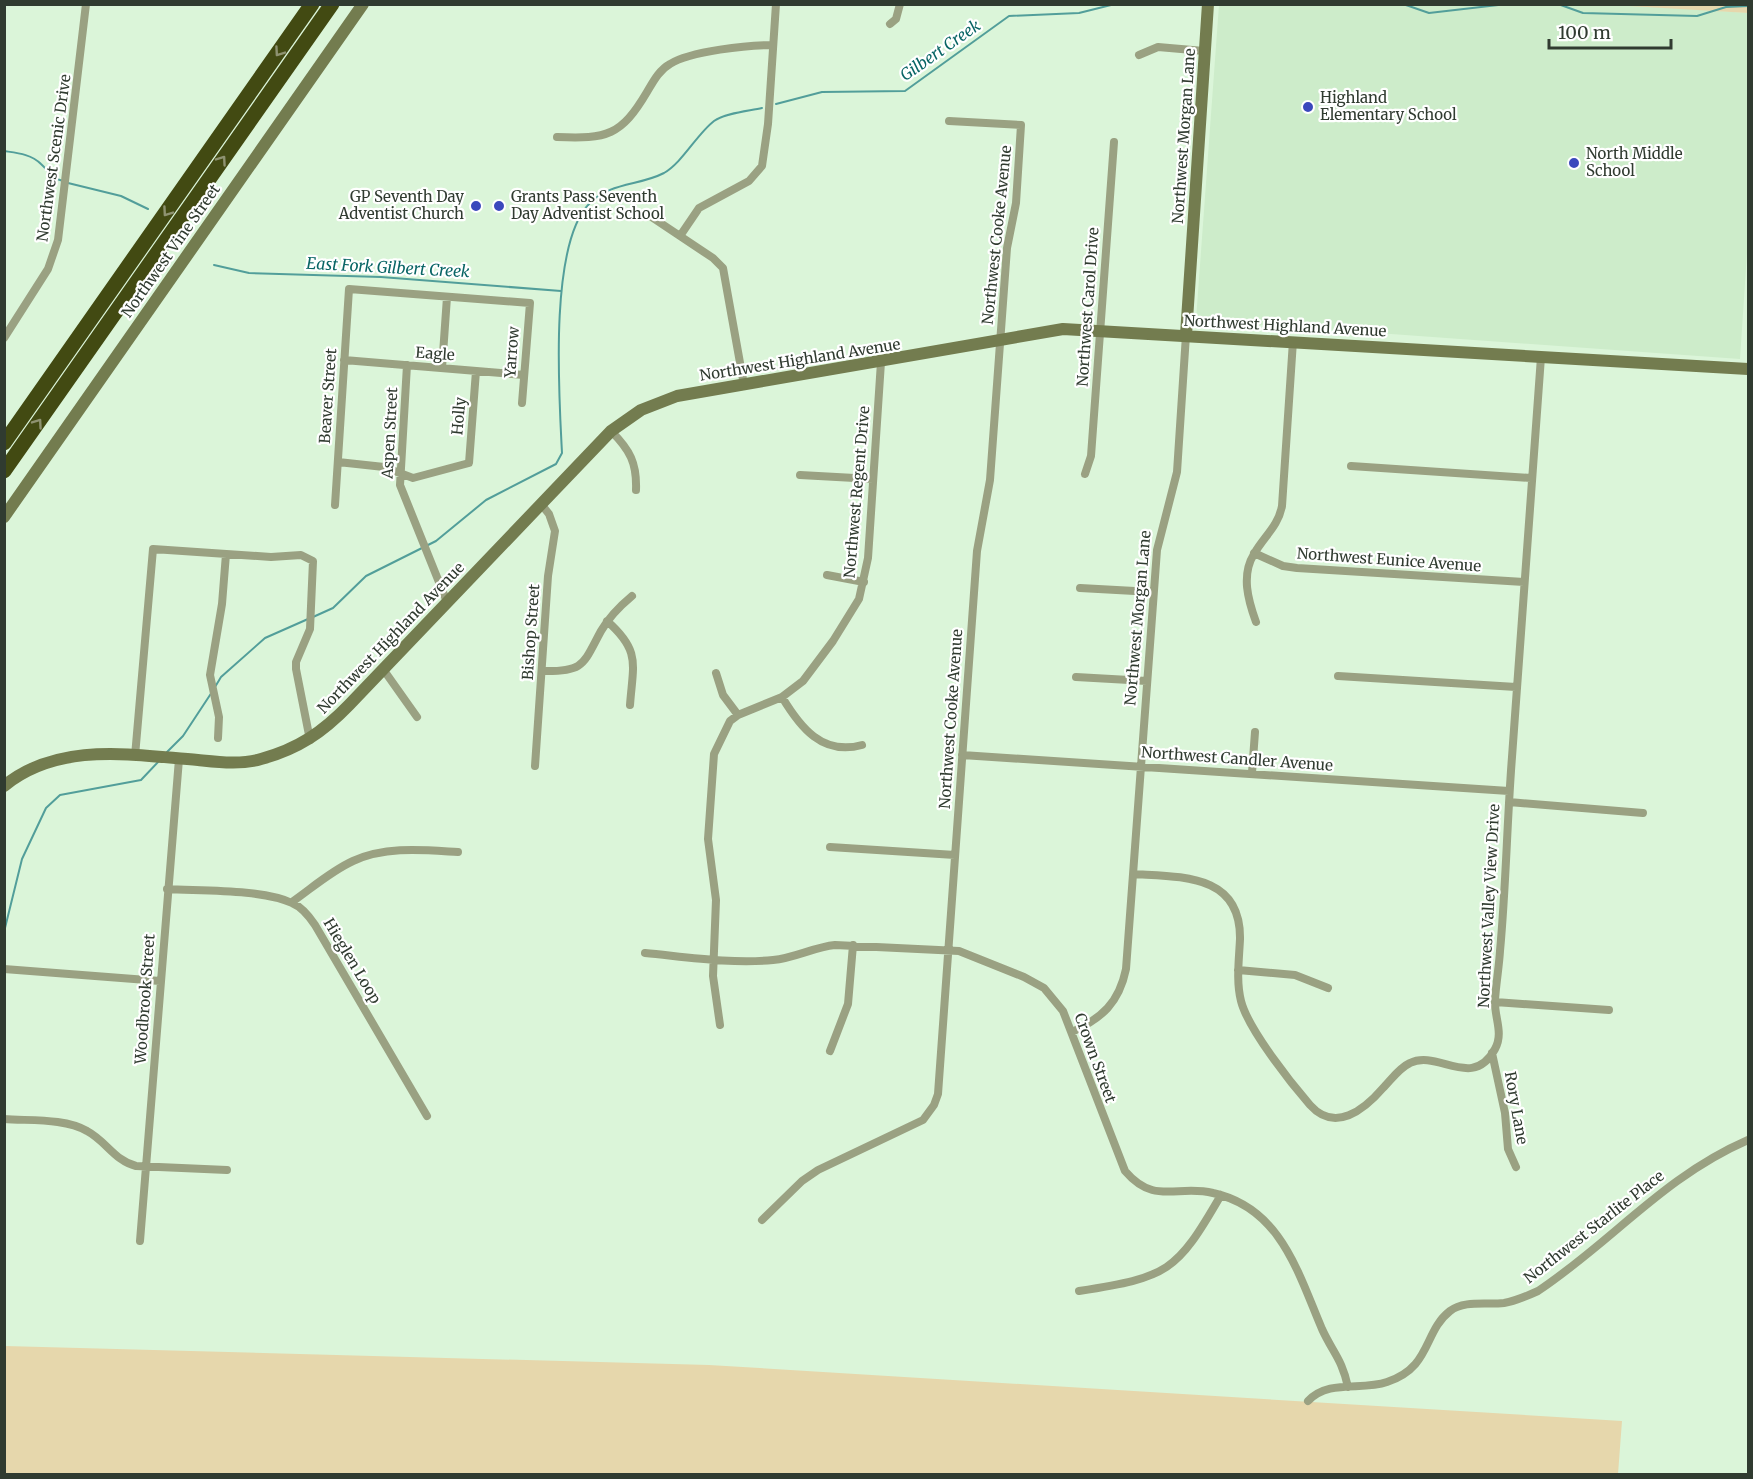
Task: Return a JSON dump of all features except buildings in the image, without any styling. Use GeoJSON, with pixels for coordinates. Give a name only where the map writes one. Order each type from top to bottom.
{"type":"FeatureCollection","features":[{"type":"Feature","properties":{"kind":"highway"},"geometry":{"type":"LineString","coordinates":[[4,443],[312,4]]}},
{"type":"Feature","properties":{"kind":"highway"},"geometry":{"type":"LineString","coordinates":[[4,471],[332,4]]}},
{"type":"Feature","properties":{"kind":"main road","name":"Northwest Vine Street"},"geometry":{"type":"LineString","coordinates":[[4,517],[363,4]]}},
{"type":"Feature","properties":{"kind":"main road","name":"Northwest Morgan Lane"},"geometry":{"type":"LineString","coordinates":[[1186,335],[1208,4]]}},
{"type":"Feature","properties":{"kind":"main road","name":"Northwest Highland Avenue"},"geometry":{"type":"LineString","coordinates":[[4,786],[31,768],[69,756],[89,754],[234,762],[260,760],[310,740],[335,719],[611,431],[641,410],[658,402],[1047,331],[1100,330],[1749,369]]}},
{"type":"Feature","properties":{"kind":"street","name":"Northwest Scenic Drive"},"geometry":{"type":"LineString","coordinates":[[4,338],[48,269],[58,240],[86,4]]}},
{"type":"Feature","properties":{"kind":"street"},"geometry":{"type":"LineString","coordinates":[[680,236],[699,207],[748,181],[762,166],[767,134],[776,4]]}},
{"type":"Feature","properties":{"kind":"street"},"geometry":{"type":"LineString","coordinates":[[890,24],[896,19],[900,4]]}},
{"type":"Feature","properties":{"kind":"street"},"geometry":{"type":"LineString","coordinates":[[557,137],[601,137],[619,129],[634,114],[662,70],[678,60],[746,46],[773,45]]}},
{"type":"Feature","properties":{"kind":"street"},"geometry":{"type":"LineString","coordinates":[[1139,55],[1158,47],[1204,51]]}},
{"type":"Feature","properties":{"kind":"street","name":"Northwest Cooke Avenue"},"geometry":{"type":"LineString","coordinates":[[762,1220],[802,1181],[818,1170],[914,1125],[929,1113],[938,1094],[977,551],[990,480],[1007,248],[1016,203],[1021,125],[949,121]]}},
{"type":"Feature","properties":{"kind":"street","name":"Northwest Carol Drive"},"geometry":{"type":"LineString","coordinates":[[1085,474],[1091,456],[1114,142]]}},
{"type":"Feature","properties":{"kind":"street"},"geometry":{"type":"LineString","coordinates":[[650,216],[713,258],[723,268],[744,385]]}},
{"type":"Feature","properties":{"kind":"street","name":"Beaver Street"},"geometry":{"type":"LineString","coordinates":[[335,506],[349,289],[447,297]]}},
{"type":"Feature","properties":{"kind":"street"},"geometry":{"type":"LineString","coordinates":[[442,368],[447,297]]}},
{"type":"Feature","properties":{"kind":"street","name":"Yarrow"},"geometry":{"type":"LineString","coordinates":[[447,297],[530,303],[522,403]]}},
{"type":"Feature","properties":{"kind":"street","name":"Northwest Morgan Lane"},"geometry":{"type":"LineString","coordinates":[[1072,1032],[1104,1014],[1120,992],[1126,969],[1158,539],[1177,472],[1186,335]]}},
{"type":"Feature","properties":{"kind":"street"},"geometry":{"type":"LineString","coordinates":[[1256,622],[1247,587],[1248,570],[1254,554],[1274,529],[1282,506],[1293,341]]}},
{"type":"Feature","properties":{"kind":"street","name":"Northwest Valley View Drive"},"geometry":{"type":"LineString","coordinates":[[1492,1053],[1499,1034],[1495,1002],[1505,893],[1509,791],[1541,357]]}},
{"type":"Feature","properties":{"kind":"street","name":"Eagle"},"geometry":{"type":"LineString","coordinates":[[344,360],[524,375]]}},
{"type":"Feature","properties":{"kind":"street","name":"Northwest Regent Drive"},"geometry":{"type":"LineString","coordinates":[[720,1025],[714,959],[716,900],[708,839],[712,772],[718,741],[730,721],[738,715],[782,697],[803,681],[850,616],[864,582],[881,362]]}},
{"type":"Feature","properties":{"kind":"street","name":"Aspen Street"},"geometry":{"type":"LineString","coordinates":[[407,365],[399,474],[405,498],[447,602]]}},
{"type":"Feature","properties":{"kind":"street","name":"Holly"},"geometry":{"type":"LineString","coordinates":[[399,474],[417,478],[469,463],[476,371]]}},
{"type":"Feature","properties":{"kind":"street"},"geometry":{"type":"LineString","coordinates":[[611,431],[633,459],[636,490]]}},
{"type":"Feature","properties":{"kind":"street"},"geometry":{"type":"LineString","coordinates":[[338,462],[384,467],[399,474]]}},
{"type":"Feature","properties":{"kind":"street"},"geometry":{"type":"LineString","coordinates":[[1351,466],[1532,478]]}},
{"type":"Feature","properties":{"kind":"street"},"geometry":{"type":"LineString","coordinates":[[801,474],[873,479]]}},
{"type":"Feature","properties":{"kind":"street","name":"Bishop Street"},"geometry":{"type":"LineString","coordinates":[[535,766],[550,554],[555,531],[549,514],[541,504]]}},
{"type":"Feature","properties":{"kind":"street"},"geometry":{"type":"LineString","coordinates":[[135,756],[153,549],[271,557],[301,555],[313,561],[310,629],[296,662],[310,740]]}},
{"type":"Feature","properties":{"kind":"street"},"geometry":{"type":"LineString","coordinates":[[218,738],[219,717],[210,675],[222,604],[226,554]]}},
{"type":"Feature","properties":{"kind":"street","name":"Northwest Eunice Avenue"},"geometry":{"type":"LineString","coordinates":[[1254,554],[1283,566],[1297,568],[1524,582]]}},
{"type":"Feature","properties":{"kind":"street"},"geometry":{"type":"LineString","coordinates":[[827,575],[864,582]]}},
{"type":"Feature","properties":{"kind":"street"},"geometry":{"type":"LineString","coordinates":[[1080,588],[1153,592]]}},
{"type":"Feature","properties":{"kind":"street"},"geometry":{"type":"LineString","coordinates":[[542,671],[566,671],[581,664],[592,652],[607,621],[632,596]]}},
{"type":"Feature","properties":{"kind":"street"},"geometry":{"type":"LineString","coordinates":[[607,621],[625,637],[632,653],[630,705]]}},
{"type":"Feature","properties":{"kind":"street"},"geometry":{"type":"LineString","coordinates":[[383,669],[417,717]]}},
{"type":"Feature","properties":{"kind":"street"},"geometry":{"type":"LineString","coordinates":[[716,673],[723,695],[738,715]]}},
{"type":"Feature","properties":{"kind":"street"},"geometry":{"type":"LineString","coordinates":[[1338,675],[1516,687]]}},
{"type":"Feature","properties":{"kind":"street"},"geometry":{"type":"LineString","coordinates":[[1076,676],[1147,681]]}},
{"type":"Feature","properties":{"kind":"street"},"geometry":{"type":"LineString","coordinates":[[782,697],[799,725],[815,739],[835,747],[862,745]]}},
{"type":"Feature","properties":{"kind":"street"},"geometry":{"type":"LineString","coordinates":[[1252,773],[1255,732]]}},
{"type":"Feature","properties":{"kind":"street","name":"Northwest Candler Avenue"},"geometry":{"type":"LineString","coordinates":[[962,755],[1509,791]]}},
{"type":"Feature","properties":{"kind":"street","name":"Woodbrook Street"},"geometry":{"type":"LineString","coordinates":[[140,1241],[179,759]]}},
{"type":"Feature","properties":{"kind":"street"},"geometry":{"type":"LineString","coordinates":[[1509,802],[1643,813]]}},
{"type":"Feature","properties":{"kind":"street"},"geometry":{"type":"LineString","coordinates":[[830,847],[955,855]]}},
{"type":"Feature","properties":{"kind":"street"},"geometry":{"type":"LineString","coordinates":[[167,889],[256,895],[292,902],[343,866],[369,855],[405,850],[458,852]]}},
{"type":"Feature","properties":{"kind":"street"},"geometry":{"type":"LineString","coordinates":[[1134,874],[1196,879],[1220,890],[1235,909],[1238,920],[1238,989],[1246,1018],[1310,1104],[1328,1117],[1346,1117],[1366,1107],[1409,1063],[1431,1060],[1464,1069],[1480,1064],[1492,1053]]}},
{"type":"Feature","properties":{"kind":"street","name":"Hieglen Loop"},"geometry":{"type":"LineString","coordinates":[[292,902],[305,911],[315,925],[428,1116]]}},
{"type":"Feature","properties":{"kind":"street"},"geometry":{"type":"LineString","coordinates":[[830,1051],[848,1004],[853,945]]}},
{"type":"Feature","properties":{"kind":"street","name":"Crown Street"},"geometry":{"type":"LineString","coordinates":[[645,953],[770,961],[784,959],[823,946],[853,945],[949,950],[972,956],[1044,988],[1063,1011],[1112,1144],[1120,1163],[1130,1177],[1154,1191],[1200,1191],[1221,1195],[1253,1210],[1265,1219],[1282,1240],[1327,1338],[1342,1361],[1348,1387]]}},
{"type":"Feature","properties":{"kind":"street"},"geometry":{"type":"LineString","coordinates":[[4,969],[160,981]]}},
{"type":"Feature","properties":{"kind":"street"},"geometry":{"type":"LineString","coordinates":[[1238,970],[1295,975],[1328,988]]}},
{"type":"Feature","properties":{"kind":"street"},"geometry":{"type":"LineString","coordinates":[[1495,1002],[1609,1010]]}},
{"type":"Feature","properties":{"kind":"street","name":"Rory Lane"},"geometry":{"type":"LineString","coordinates":[[1492,1053],[1504,1113],[1508,1149],[1516,1167]]}},
{"type":"Feature","properties":{"kind":"street"},"geometry":{"type":"LineString","coordinates":[[4,1119],[82,1128],[98,1138],[122,1161],[145,1167],[227,1170]]}},
{"type":"Feature","properties":{"kind":"street","name":"Northwest Starlite Place"},"geometry":{"type":"LineString","coordinates":[[1308,1401],[1329,1388],[1384,1384],[1401,1376],[1419,1361],[1450,1311],[1464,1305],[1506,1303],[1539,1290],[1679,1177],[1707,1159],[1749,1140]]}},
{"type":"Feature","properties":{"kind":"street"},"geometry":{"type":"LineString","coordinates":[[1079,1291],[1140,1280],[1160,1272],[1181,1257],[1191,1245],[1221,1195]]}},
{"type":"Feature","properties":{"kind":"shaded area","name":"North Middle School"},"geometry":{"type":"Polygon","coordinates":[[[1612,4],[1748,13],[1748,238],[1740,359],[1196,320],[1219,5],[1612,4]]]}},
{"type":"Feature","properties":{"kind":"shaded area"},"geometry":{"type":"Polygon","coordinates":[[[1612,5],[1748,5],[1748,13],[1612,5]]]}},
{"type":"Feature","properties":{"kind":"shaded area"},"geometry":{"type":"Polygon","coordinates":[[[5,1346],[709,1365],[1622,1421],[1618,1474],[5,1474],[5,1346]]]}},
{"type":"Feature","properties":{"kind":"waterway","name":"Gilbert Creek"},"geometry":{"type":"LineString","coordinates":[[776,104],[822,92],[905,91],[1009,16],[1079,13],[1115,4]]}},
{"type":"Feature","properties":{"kind":"waterway","name":"Gilbert Creek"},"geometry":{"type":"LineString","coordinates":[[1403,4],[1429,13],[1507,4]]}},
{"type":"Feature","properties":{"kind":"waterway","name":"Gilbert Creek"},"geometry":{"type":"LineString","coordinates":[[1558,4],[1583,13],[1697,16],[1726,7],[1748,6]]}},
{"type":"Feature","properties":{"kind":"waterway"},"geometry":{"type":"LineString","coordinates":[[313,617],[333,608],[366,576],[436,541],[486,500],[556,464],[562,453],[559,322],[567,252],[576,224],[589,204],[597,197],[615,188],[654,177],[671,168],[714,121],[731,114],[762,108]]}},
{"type":"Feature","properties":{"kind":"waterway","name":"East Fork Gilbert Creek"},"geometry":{"type":"LineString","coordinates":[[4,151],[33,158],[53,176],[63,181]]}},
{"type":"Feature","properties":{"kind":"waterway","name":"East Fork Gilbert Creek"},"geometry":{"type":"LineString","coordinates":[[68,183],[121,196],[148,209]]}},
{"type":"Feature","properties":{"kind":"waterway","name":"East Fork Gilbert Creek"},"geometry":{"type":"LineString","coordinates":[[214,265],[249,273],[381,277],[561,291]]}},
{"type":"Feature","properties":{"kind":"waterway"},"geometry":{"type":"LineString","coordinates":[[215,687],[221,677],[265,638],[308,619]]}},
{"type":"Feature","properties":{"kind":"waterway"},"geometry":{"type":"LineString","coordinates":[[167,752],[183,736],[212,692]]}},
{"type":"Feature","properties":{"kind":"waterway"},"geometry":{"type":"LineString","coordinates":[[4,932],[22,859],[46,808],[60,795],[141,780],[159,761]]}},
{"type":"Feature","properties":{"kind":"place","name":"Highland Elementary School"},"geometry":{"type":"Point","coordinates":[1308,107]}},
{"type":"Feature","properties":{"kind":"place","name":"North Middle School"},"geometry":{"type":"Point","coordinates":[1574,163]}},
{"type":"Feature","properties":{"kind":"place","name":"GP Seventh Day Adventist Church"},"geometry":{"type":"Point","coordinates":[476,206]}},
{"type":"Feature","properties":{"kind":"place","name":"Grants Pass Seventh Day Adventist School"},"geometry":{"type":"Point","coordinates":[499,206]}}]}
